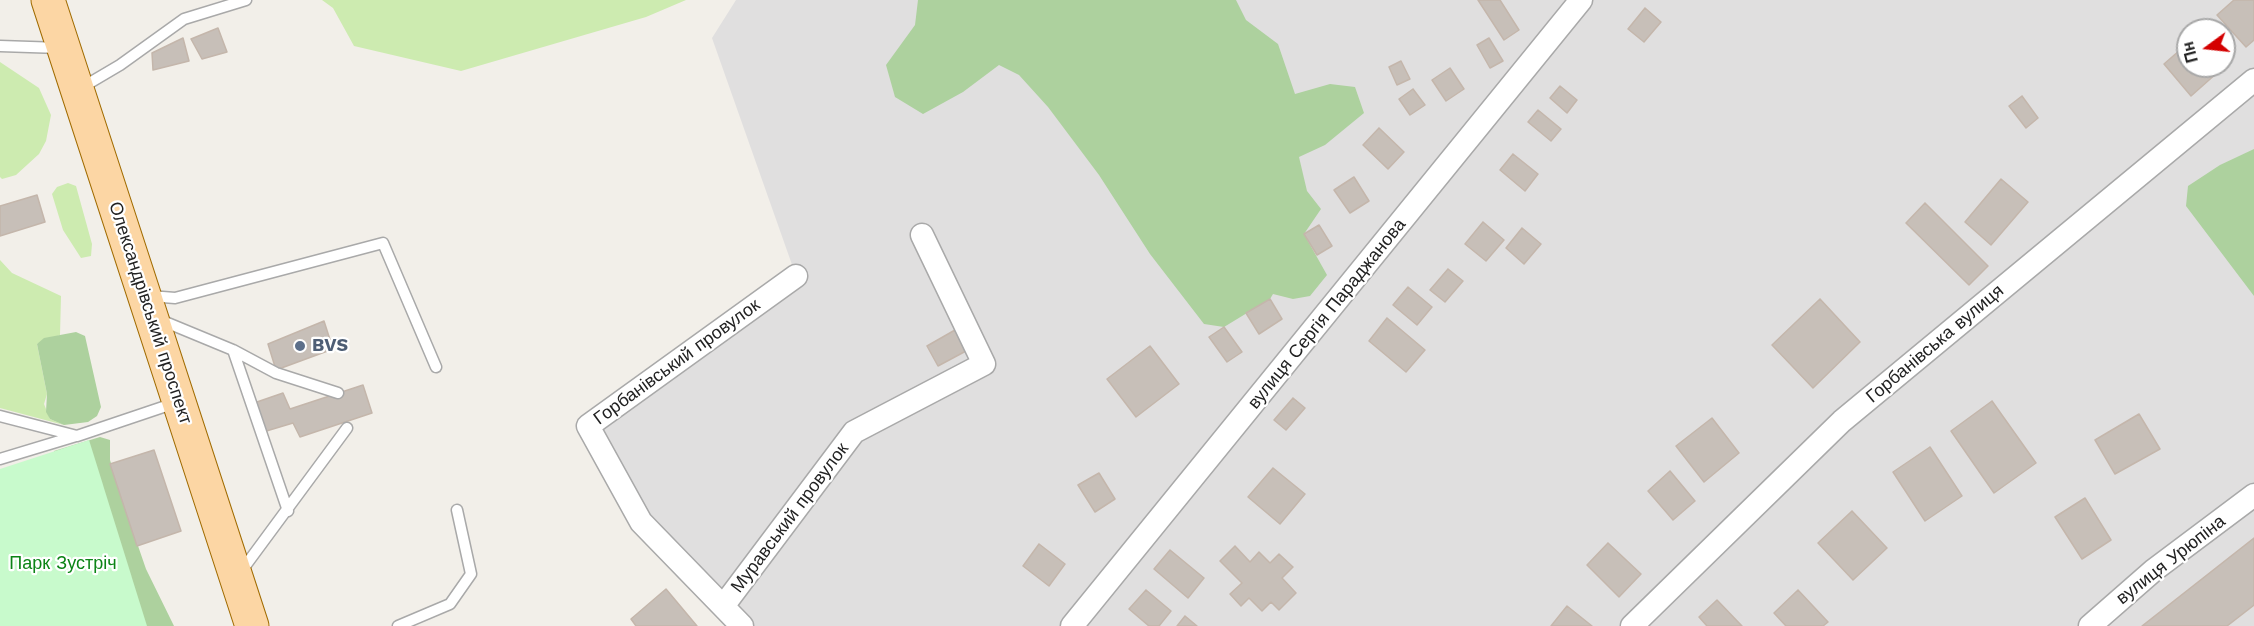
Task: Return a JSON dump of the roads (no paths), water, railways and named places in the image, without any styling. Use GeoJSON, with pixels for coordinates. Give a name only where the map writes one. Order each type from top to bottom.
{"type":"FeatureCollection","features":[{"type":"Feature","properties":{"kind":"main road","name":"Олександрівський проспект"},"geometry":{"type":"LineString","coordinates":[[48,0],[252,626]]}},
{"type":"Feature","properties":{"kind":"street","name":"вулиця Сергія Параджанова"},"geometry":{"type":"LineString","coordinates":[[1072,626],[1581,0]]}},
{"type":"Feature","properties":{"kind":"street","name":"Горбанівська вулиця"},"geometry":{"type":"LineString","coordinates":[[1632,626],[1842,421],[2254,80]]}},
{"type":"Feature","properties":{"kind":"street","name":"Муравський провулок"},"geometry":{"type":"LineString","coordinates":[[724,605],[854,432],[984,364],[922,235]]}},
{"type":"Feature","properties":{"kind":"street","name":"Горбанівський провулок"},"geometry":{"type":"LineString","coordinates":[[742,626],[641,522],[588,426],[796,276]]}},
{"type":"Feature","properties":{"kind":"street","name":"вулиця Урюпіна"},"geometry":{"type":"LineString","coordinates":[[2090,626],[2154,570],[2254,495]]}},
{"type":"Feature","properties":{"kind":"lane"},"geometry":{"type":"LineString","coordinates":[[78,89],[120,65],[184,19],[246,0]]}},
{"type":"Feature","properties":{"kind":"lane"},"geometry":{"type":"LineString","coordinates":[[0,46],[63,48]]}},
{"type":"Feature","properties":{"kind":"lane"},"geometry":{"type":"LineString","coordinates":[[147,306],[382,243],[436,367]]}},
{"type":"Feature","properties":{"kind":"lane"},"geometry":{"type":"LineString","coordinates":[[147,306],[276,373],[338,393]]}},
{"type":"Feature","properties":{"kind":"lane"},"geometry":{"type":"LineString","coordinates":[[233,350],[288,511]]}},
{"type":"Feature","properties":{"kind":"lane"},"geometry":{"type":"LineString","coordinates":[[0,459],[178,402]]}},
{"type":"Feature","properties":{"kind":"lane"},"geometry":{"type":"LineString","coordinates":[[0,416],[77,436]]}},
{"type":"Feature","properties":{"kind":"lane"},"geometry":{"type":"LineString","coordinates":[[237,578],[347,428]]}},
{"type":"Feature","properties":{"kind":"lane"},"geometry":{"type":"LineString","coordinates":[[398,626],[450,604],[471,574],[458,510]]}},
{"type":"Feature","properties":{"kind":"place","name":"BVS"},"geometry":{"type":"Point","coordinates":[300,346]}},
{"type":"Feature","properties":{"kind":"park label","name":"Парк Зустріч"},"geometry":{"type":"Point","coordinates":[63,564]}}]}
